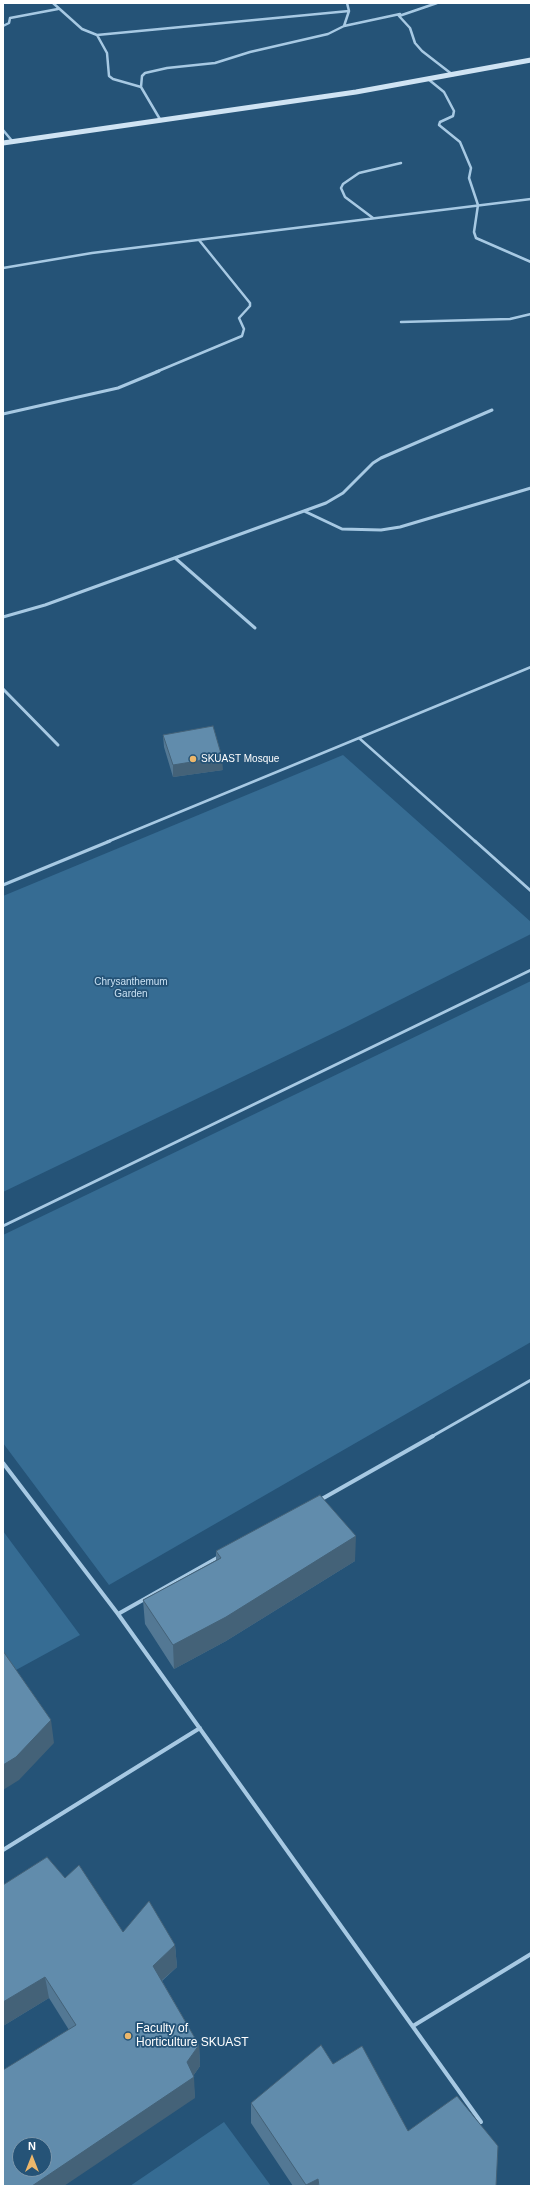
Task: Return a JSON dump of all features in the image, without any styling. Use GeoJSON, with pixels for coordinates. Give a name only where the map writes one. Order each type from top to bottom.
{"type":"FeatureCollection","features":[{"type":"Feature","properties":{"kind":"main road"},"geometry":{"type":"LineString","coordinates":[[3,143],[161,121],[453,75],[531,60]]}},
{"type":"Feature","properties":{"kind":"street"},"geometry":{"type":"LineString","coordinates":[[53,3],[82,29],[97,35],[249,19],[349,11]]}},
{"type":"Feature","properties":{"kind":"street"},"geometry":{"type":"LineString","coordinates":[[344,26],[349,11],[347,3]]}},
{"type":"Feature","properties":{"kind":"street"},"geometry":{"type":"LineString","coordinates":[[161,121],[141,87],[142,76],[155,70],[223,61],[250,52],[328,34],[344,26],[400,14],[437,3]]}},
{"type":"Feature","properties":{"kind":"street"},"geometry":{"type":"LineString","coordinates":[[3,26],[9,23],[10,18],[58,9]]}},
{"type":"Feature","properties":{"kind":"street"},"geometry":{"type":"LineString","coordinates":[[400,14],[422,51],[440,63],[453,75]]}},
{"type":"Feature","properties":{"kind":"street"},"geometry":{"type":"LineString","coordinates":[[97,35],[107,52],[109,76],[112,79],[141,87]]}},
{"type":"Feature","properties":{"kind":"street"},"geometry":{"type":"LineString","coordinates":[[428,79],[444,92],[454,111],[453,116],[440,122],[439,126],[455,137],[463,147],[471,168],[469,178],[470,186],[478,205],[474,232],[476,238],[498,246],[531,262]]}},
{"type":"Feature","properties":{"kind":"street"},"geometry":{"type":"LineString","coordinates":[[3,130],[13,142]]}},
{"type":"Feature","properties":{"kind":"street"},"geometry":{"type":"LineString","coordinates":[[373,218],[345,197],[341,188],[343,184],[359,173],[401,163]]}},
{"type":"Feature","properties":{"kind":"street"},"geometry":{"type":"LineString","coordinates":[[3,268],[92,253],[531,199]]}},
{"type":"Feature","properties":{"kind":"street"},"geometry":{"type":"LineString","coordinates":[[3,414],[118,388],[242,336],[244,329],[239,318],[250,306],[250,303],[199,240]]}},
{"type":"Feature","properties":{"kind":"street"},"geometry":{"type":"LineString","coordinates":[[401,322],[510,319],[531,314]]}},
{"type":"Feature","properties":{"kind":"street"},"geometry":{"type":"LineString","coordinates":[[3,616],[45,605],[304,511],[343,493],[373,463],[381,458],[492,410]]}},
{"type":"Feature","properties":{"kind":"street"},"geometry":{"type":"LineString","coordinates":[[304,511],[342,529],[381,530],[400,527],[531,488]]}},
{"type":"Feature","properties":{"kind":"street"},"geometry":{"type":"LineString","coordinates":[[175,558],[255,628]]}},
{"type":"Feature","properties":{"kind":"street"},"geometry":{"type":"LineString","coordinates":[[3,689],[58,745]]}},
{"type":"Feature","properties":{"kind":"lane"},"geometry":{"type":"LineString","coordinates":[[3,885],[531,667]]}},
{"type":"Feature","properties":{"kind":"lane"},"geometry":{"type":"LineString","coordinates":[[359,738],[531,891]]}},
{"type":"Feature","properties":{"kind":"lane"},"geometry":{"type":"LineString","coordinates":[[3,1226],[531,970]]}},
{"type":"Feature","properties":{"kind":"lane"},"geometry":{"type":"LineString","coordinates":[[318,1501],[531,1380]]}},
{"type":"Feature","properties":{"kind":"lane"},"geometry":{"type":"LineString","coordinates":[[3,1463],[118,1614],[481,2122]]}},
{"type":"Feature","properties":{"kind":"lane"},"geometry":{"type":"LineString","coordinates":[[118,1614],[222,1555]]}},
{"type":"Feature","properties":{"kind":"lane"},"geometry":{"type":"LineString","coordinates":[[3,1850],[200,1728]]}},
{"type":"Feature","properties":{"kind":"lane"},"geometry":{"type":"LineString","coordinates":[[413,2026],[531,1954]]}},
{"type":"Feature","properties":{"kind":"green space","name":"Chrysanthemum Garden"},"geometry":{"type":"Polygon","coordinates":[[[343,755],[531,922],[531,934],[346,1027],[3,1192],[3,896],[343,755]]]}},
{"type":"Feature","properties":{"kind":"green space"},"geometry":{"type":"Polygon","coordinates":[[[531,981],[531,1342],[109,1585],[3,1443],[3,1235],[531,981]]]}},
{"type":"Feature","properties":{"kind":"green space"},"geometry":{"type":"Polygon","coordinates":[[[3,1531],[80,1635],[16,1670],[3,1656],[3,1531]]]}},
{"type":"Feature","properties":{"kind":"green space"},"geometry":{"type":"Polygon","coordinates":[[[224,2122],[271,2186],[130,2186],[224,2122]]]}},
{"type":"Feature","properties":{"kind":"building"},"geometry":{"type":"Polygon","coordinates":[[[213,726],[222,757],[173,765],[163,735],[213,726]]]}},
{"type":"Feature","properties":{"kind":"building"},"geometry":{"type":"Polygon","coordinates":[[[320,1495],[356,1536],[226,1617],[173,1645],[143,1600],[221,1558],[216,1551],[320,1495]]]}},
{"type":"Feature","properties":{"kind":"building"},"geometry":{"type":"Polygon","coordinates":[[[3,1651],[51,1720],[16,1757],[3,1765],[3,1651]]]}},
{"type":"Feature","properties":{"kind":"building","name":"Faculty of Horticulture SKUAST"},"geometry":{"type":"Polygon","coordinates":[[[47,1857],[65,1878],[79,1865],[123,1932],[149,1901],[175,1945],[153,1966],[199,2045],[187,2062],[194,2077],[52,2173],[52,2137],[12,2137],[12,2177],[45,2177],[32,2186],[3,2186],[3,2070],[76,2025],[45,1977],[3,2002],[3,1885],[47,1857]]]}},
{"type":"Feature","properties":{"kind":"building"},"geometry":{"type":"Polygon","coordinates":[[[321,2045],[333,2064],[362,2046],[408,2131],[457,2096],[498,2146],[496,2186],[319,2186],[318,2179],[306,2185],[251,2103],[321,2045]]]}},
{"type":"Feature","properties":{"kind":"place","name":"SKUAST Mosque"},"geometry":{"type":"Point","coordinates":[193,759]}},
{"type":"Feature","properties":{"kind":"place","name":"Faculty of Horticulture SKUAST"},"geometry":{"type":"Point","coordinates":[128,2036]}}]}
